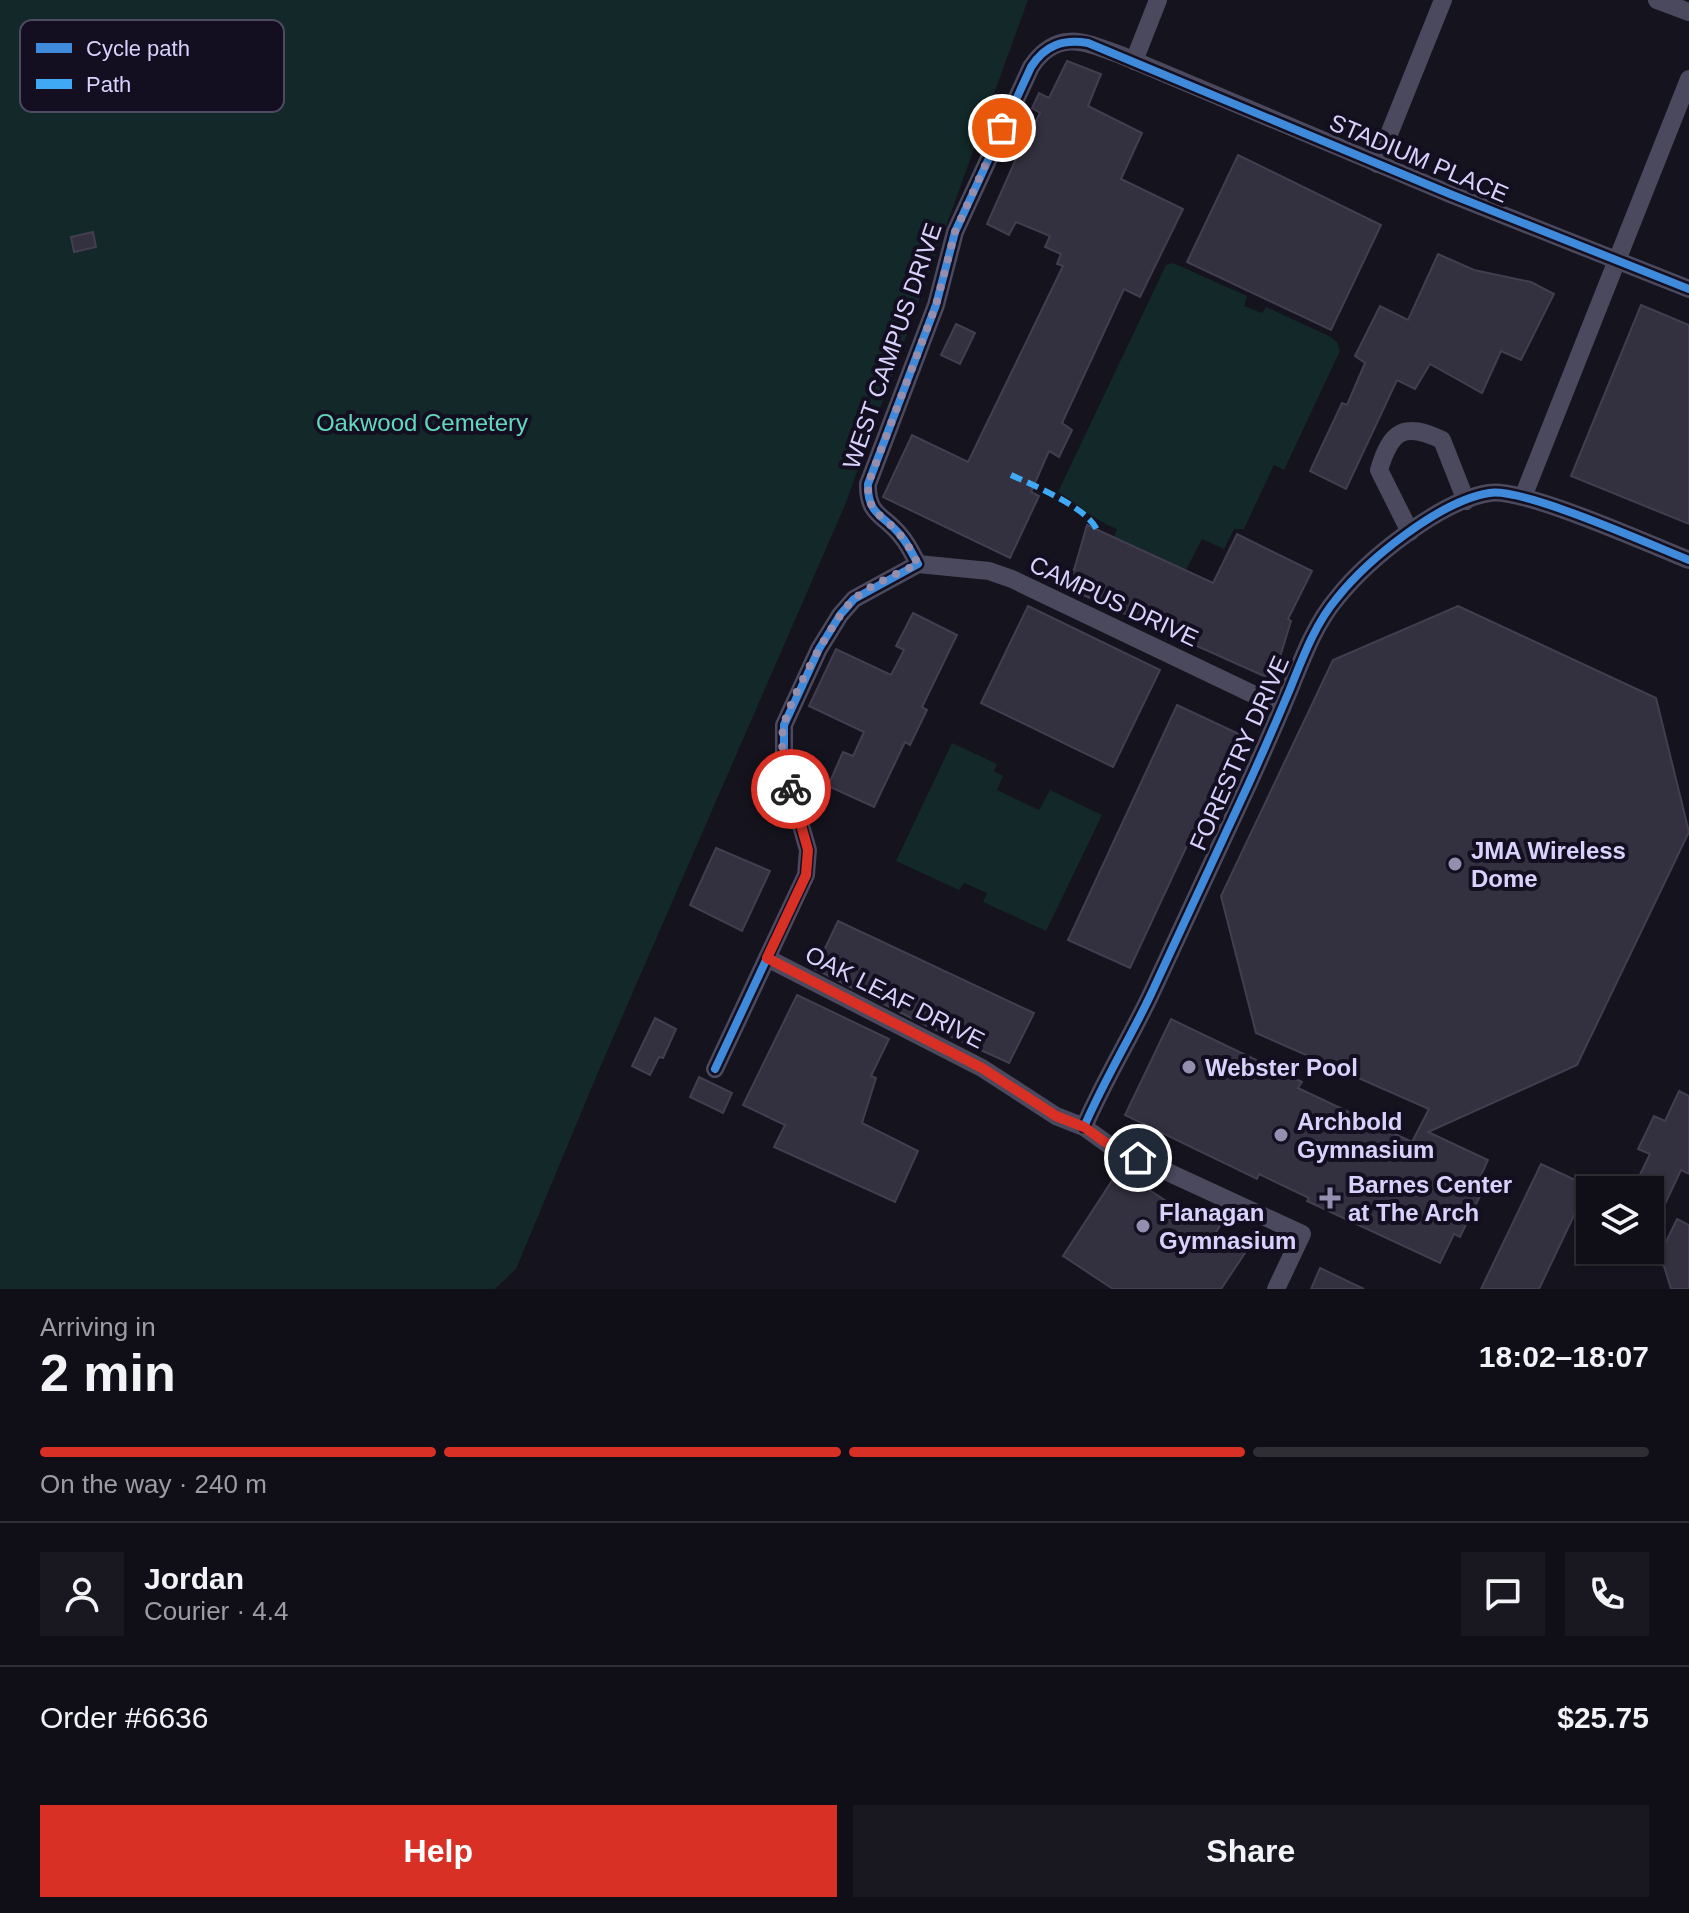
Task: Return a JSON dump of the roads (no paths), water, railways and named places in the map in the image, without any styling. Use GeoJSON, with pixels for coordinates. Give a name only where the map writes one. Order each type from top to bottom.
{"type":"FeatureCollection","features":[{"type":"Feature","properties":{"kind":"street"},"geometry":{"type":"LineString","coordinates":[[1134,61],[1158,0]]}},
{"type":"Feature","properties":{"kind":"street"},"geometry":{"type":"LineString","coordinates":[[1377,164],[1443,0]]}},
{"type":"Feature","properties":{"kind":"street"},"geometry":{"type":"LineString","coordinates":[[1657,0],[1689,12]]}},
{"type":"Feature","properties":{"kind":"street","name":"WEST CAMPUS DRIVE"},"geometry":{"type":"LineString","coordinates":[[918,564],[900,534],[876,514],[868,498],[868,484],[936,305],[959,224],[1039,54],[1055,44],[1073,40],[1134,61]]}},
{"type":"Feature","properties":{"kind":"street","name":"STADIUM PLACE"},"geometry":{"type":"LineString","coordinates":[[1134,61],[1377,164],[1689,289]]}},
{"type":"Feature","properties":{"kind":"street"},"geometry":{"type":"LineString","coordinates":[[1523,497],[1689,79]]}},
{"type":"Feature","properties":{"kind":"street"},"geometry":{"type":"LineString","coordinates":[[1410,532],[1379,470],[1386,445],[1401,433],[1420,430],[1442,440],[1466,501]]}},
{"type":"Feature","properties":{"kind":"street","name":"FORESTRY DRIVE"},"geometry":{"type":"LineString","coordinates":[[1084,1127],[1099,1092],[1152,993],[1314,631],[1356,576],[1410,532],[1441,513],[1492,493],[1523,497],[1689,560]]}},
{"type":"Feature","properties":{"kind":"street"},"geometry":{"type":"LineString","coordinates":[[715,1069],[806,875],[808,850],[784,766],[784,725],[819,649],[840,615],[854,599],[918,564]]}},
{"type":"Feature","properties":{"kind":"street","name":"CAMPUS DRIVE"},"geometry":{"type":"LineString","coordinates":[[918,564],[989,571],[1012,579],[1282,708]]}},
{"type":"Feature","properties":{"kind":"street","name":"OAK LEAF DRIVE"},"geometry":{"type":"LineString","coordinates":[[767,958],[982,1068],[1056,1116],[1084,1127],[1109,1145],[1302,1234],[1276,1289]]}},
{"type":"Feature","properties":{"kind":"place","name":"JMA Wireless Dome"},"geometry":{"type":"Point","coordinates":[1455,864]}},
{"type":"Feature","properties":{"kind":"place","name":"Webster Pool"},"geometry":{"type":"Point","coordinates":[1189,1067]}},
{"type":"Feature","properties":{"kind":"place","name":"Archbold Gymnasium"},"geometry":{"type":"Point","coordinates":[1281,1135]}},
{"type":"Feature","properties":{"kind":"place","name":"Barnes Center at The Arch"},"geometry":{"type":"Point","coordinates":[1330,1198]}},
{"type":"Feature","properties":{"kind":"place","name":"Flanagan Gymnasium"},"geometry":{"type":"Point","coordinates":[1143,1226]}},
{"type":"Feature","properties":{"kind":"park label","name":"Oakwood Cemetery"},"geometry":{"type":"Point","coordinates":[422,422]}}]}
